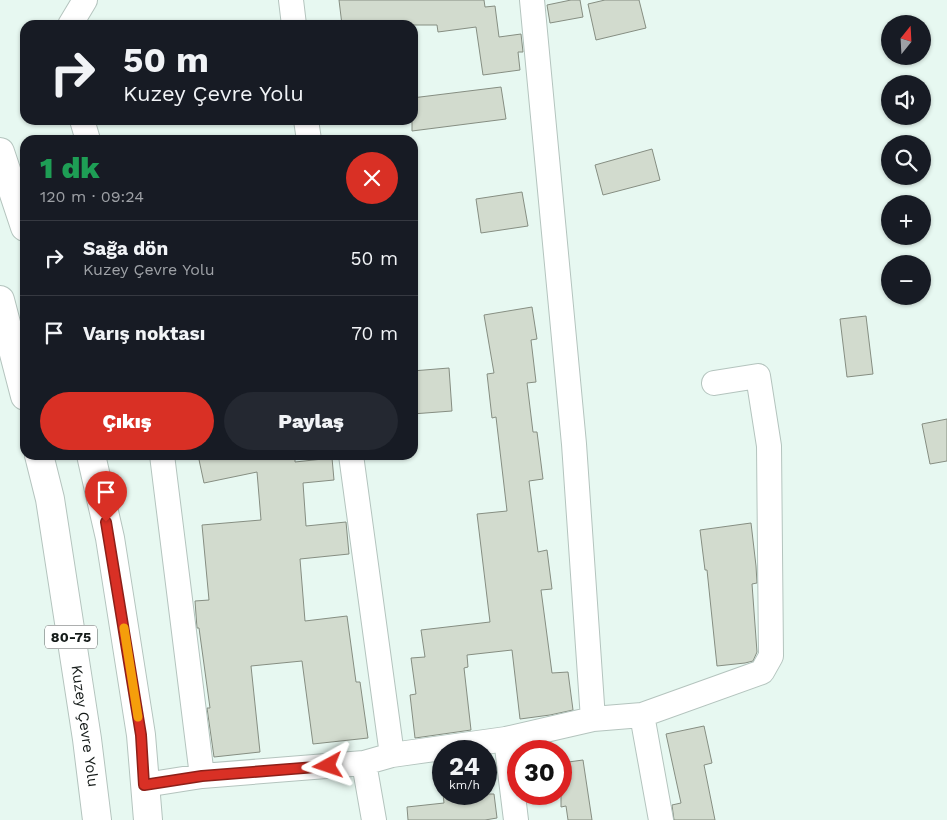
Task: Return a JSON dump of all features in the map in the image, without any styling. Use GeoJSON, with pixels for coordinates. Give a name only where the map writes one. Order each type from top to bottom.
{"type":"FeatureCollection","features":[{"type":"Feature","properties":{"kind":"highway"},"geometry":{"type":"LineString","coordinates":[[0,152],[20,212]]}},
{"type":"Feature","properties":{"kind":"highway"},"geometry":{"type":"LineString","coordinates":[[0,300],[20,377]]}},
{"type":"Feature","properties":{"kind":"highway","name":"Kuzey Çevre Yolu"},"geometry":{"type":"LineString","coordinates":[[40,460],[50,498],[87,739],[97,820]]}},
{"type":"Feature","properties":{"kind":"highway"},"geometry":{"type":"LineString","coordinates":[[92,460],[110,538],[141,735],[148,820]]}},
{"type":"Feature","properties":{"kind":"street"},"geometry":{"type":"LineString","coordinates":[[73,20],[86,0]]}},
{"type":"Feature","properties":{"kind":"street"},"geometry":{"type":"LineString","coordinates":[[290,0],[293,20]]}},
{"type":"Feature","properties":{"kind":"street"},"geometry":{"type":"LineString","coordinates":[[532,0],[574,444],[593,719]]}},
{"type":"Feature","properties":{"kind":"street"},"geometry":{"type":"LineString","coordinates":[[144,785],[202,776],[364,763],[392,755],[506,740],[593,719],[642,715],[762,672],[771,656],[769,446],[758,376],[714,384]]}},
{"type":"Feature","properties":{"kind":"street"},"geometry":{"type":"LineString","coordinates":[[163,460],[202,776]]}},
{"type":"Feature","properties":{"kind":"street"},"geometry":{"type":"LineString","coordinates":[[352,460],[392,755]]}},
{"type":"Feature","properties":{"kind":"street"},"geometry":{"type":"LineString","coordinates":[[642,715],[661,820]]}},
{"type":"Feature","properties":{"kind":"street"},"geometry":{"type":"LineString","coordinates":[[506,740],[516,820]]}},
{"type":"Feature","properties":{"kind":"street"},"geometry":{"type":"LineString","coordinates":[[364,763],[374,820]]}},
{"type":"Feature","properties":{"kind":"building"},"geometry":{"type":"Polygon","coordinates":[[[339,0],[484,0],[485,7],[495,6],[499,37],[521,34],[523,52],[518,52],[520,70],[483,75],[476,27],[438,32],[437,25],[418,25],[418,20],[341,20],[339,0]]]}},
{"type":"Feature","properties":{"kind":"building"},"geometry":{"type":"Polygon","coordinates":[[[580,0],[583,17],[550,23],[547,5],[580,0]]]}},
{"type":"Feature","properties":{"kind":"building"},"geometry":{"type":"Polygon","coordinates":[[[605,0],[639,0],[646,28],[596,40],[588,4],[605,0]]]}},
{"type":"Feature","properties":{"kind":"building"},"geometry":{"type":"Polygon","coordinates":[[[501,87],[506,119],[412,131],[412,125],[418,125],[418,97],[501,87]]]}},
{"type":"Feature","properties":{"kind":"building"},"geometry":{"type":"Polygon","coordinates":[[[652,149],[660,180],[603,195],[595,165],[652,149]]]}},
{"type":"Feature","properties":{"kind":"building"},"geometry":{"type":"Polygon","coordinates":[[[522,192],[528,226],[481,233],[476,199],[522,192]]]}},
{"type":"Feature","properties":{"kind":"building"},"geometry":{"type":"Polygon","coordinates":[[[532,307],[537,339],[531,340],[536,382],[527,383],[533,432],[537,432],[543,479],[529,481],[538,552],[547,550],[552,589],[541,590],[552,673],[568,672],[573,710],[520,719],[512,650],[467,655],[468,667],[464,668],[471,730],[415,738],[410,695],[416,694],[411,658],[425,657],[421,630],[490,622],[477,514],[507,511],[496,417],[492,418],[487,374],[494,373],[484,315],[532,307]]]}},
{"type":"Feature","properties":{"kind":"building"},"geometry":{"type":"Polygon","coordinates":[[[866,316],[873,374],[847,377],[840,319],[866,316]]]}},
{"type":"Feature","properties":{"kind":"building"},"geometry":{"type":"Polygon","coordinates":[[[449,368],[452,411],[418,414],[418,371],[449,368]]]}},
{"type":"Feature","properties":{"kind":"building"},"geometry":{"type":"Polygon","coordinates":[[[947,419],[947,461],[930,464],[922,424],[947,419]]]}},
{"type":"Feature","properties":{"kind":"building"},"geometry":{"type":"Polygon","coordinates":[[[199,460],[295,460],[295,462],[332,460],[334,480],[303,483],[306,526],[346,522],[349,554],[300,559],[305,621],[347,616],[356,682],[360,682],[368,738],[313,744],[302,661],[251,666],[260,752],[214,757],[207,708],[210,708],[199,628],[197,628],[195,601],[209,600],[202,525],[261,520],[257,472],[204,483],[199,460]]]}},
{"type":"Feature","properties":{"kind":"building"},"geometry":{"type":"Polygon","coordinates":[[[751,523],[757,583],[752,584],[757,652],[753,661],[717,666],[707,570],[705,570],[700,530],[751,523]]]}},
{"type":"Feature","properties":{"kind":"building"},"geometry":{"type":"Polygon","coordinates":[[[704,726],[712,763],[704,765],[715,820],[674,820],[672,805],[681,803],[666,734],[704,726]]]}},
{"type":"Feature","properties":{"kind":"building"},"geometry":{"type":"Polygon","coordinates":[[[583,760],[592,820],[568,820],[566,806],[561,807],[561,805],[572,805],[572,762],[583,760]]]}},
{"type":"Feature","properties":{"kind":"building"},"geometry":{"type":"Polygon","coordinates":[[[432,804],[495,805],[497,818],[485,820],[408,820],[407,807],[432,804]]]}},
{"type":"Feature","properties":{"kind":"slow traffic"},"geometry":{"type":"LineString","coordinates":[[124,628],[138,717]]}},
{"type":"Feature","properties":{"kind":"route"},"geometry":{"type":"LineString","coordinates":[[106,522],[141,735],[144,785],[202,776],[328,766]]}}]}
